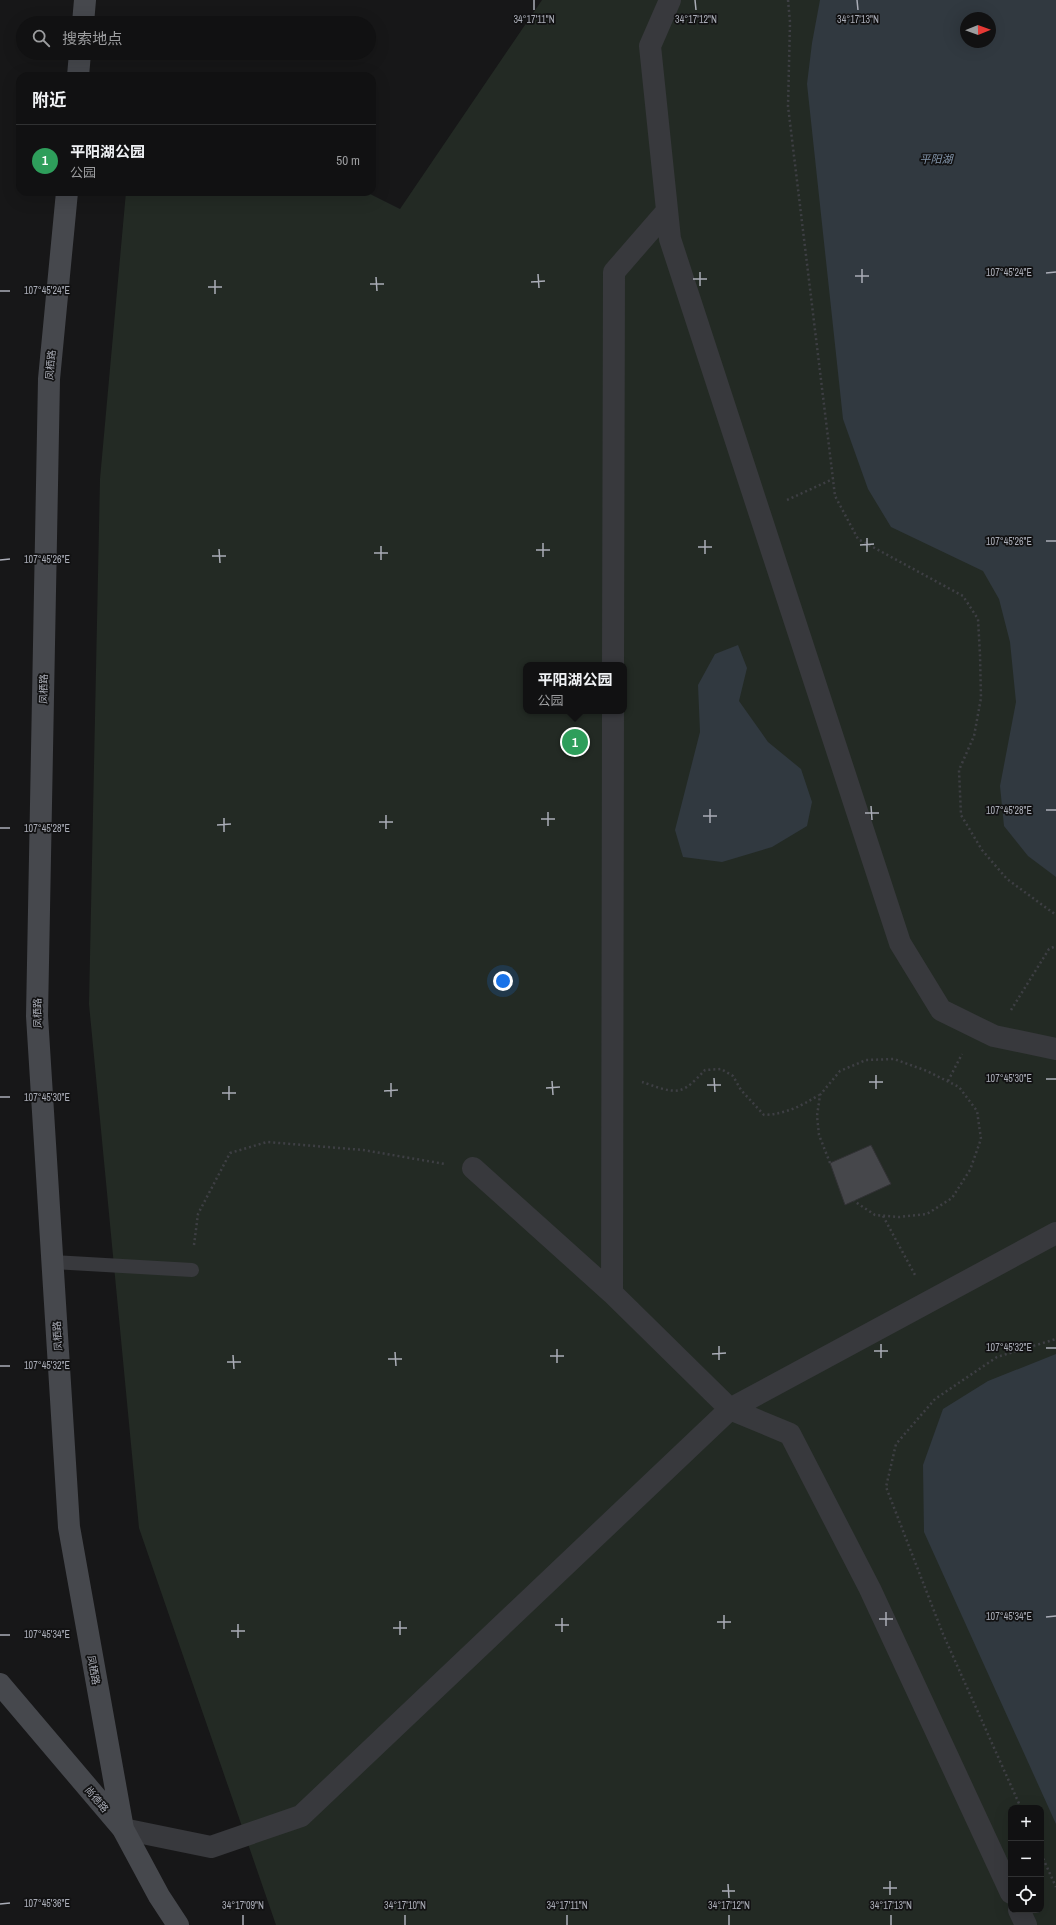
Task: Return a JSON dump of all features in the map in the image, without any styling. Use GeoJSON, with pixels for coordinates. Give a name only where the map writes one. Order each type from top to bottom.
{"type":"FeatureCollection","features":[{"type":"Feature","properties":{"kind":"street"},"geometry":{"type":"LineString","coordinates":[[84,16],[85,0]]}},
{"type":"Feature","properties":{"kind":"street"},"geometry":{"type":"LineString","coordinates":[[670,0],[650,46],[670,239],[900,942],[941,1010],[994,1036],[1056,1049]]}},
{"type":"Feature","properties":{"kind":"street"},"geometry":{"type":"LineString","coordinates":[[78,72],[79,60]]}},
{"type":"Feature","properties":{"kind":"street","name":"凤栖路"},"geometry":{"type":"LineString","coordinates":[[67,196],[49,379],[37,1008],[69,1528],[123,1829]]}},
{"type":"Feature","properties":{"kind":"street"},"geometry":{"type":"LineString","coordinates":[[613,662],[614,272],[667,211]]}},
{"type":"Feature","properties":{"kind":"street"},"geometry":{"type":"LineString","coordinates":[[612,714],[612,1293]]}},
{"type":"Feature","properties":{"kind":"street"},"geometry":{"type":"LineString","coordinates":[[473,1168],[612,1293],[730,1408],[790,1434],[870,1589],[1008,1887]]}},
{"type":"Feature","properties":{"kind":"street"},"geometry":{"type":"LineString","coordinates":[[123,1829],[212,1847],[301,1816],[730,1408],[1056,1233]]}},
{"type":"Feature","properties":{"kind":"street","name":"尚德路"},"geometry":{"type":"LineString","coordinates":[[0,1684],[123,1829],[159,1896],[178,1925]]}},
{"type":"Feature","properties":{"kind":"street"},"geometry":{"type":"LineString","coordinates":[[1020,1913],[1026,1925]]}},
{"type":"Feature","properties":{"kind":"lane"},"geometry":{"type":"LineString","coordinates":[[53,1262],[192,1270]]}},
{"type":"Feature","properties":{"kind":"path"},"geometry":{"type":"LineString","coordinates":[[788,0],[790,22],[788,106],[836,496],[858,539],[963,596],[978,619],[981,698],[974,736],[959,770],[961,815],[982,850],[1007,879],[1056,915]]}},
{"type":"Feature","properties":{"kind":"path"},"geometry":{"type":"LineString","coordinates":[[759,512],[833,479]]}},
{"type":"Feature","properties":{"kind":"path"},"geometry":{"type":"LineString","coordinates":[[994,1036],[1049,949],[1056,946]]}},
{"type":"Feature","properties":{"kind":"path"},"geometry":{"type":"LineString","coordinates":[[612,1078],[640,1082],[665,1089],[680,1090],[691,1084],[705,1070],[721,1070],[733,1076],[741,1090],[764,1115],[778,1114],[796,1109],[820,1095],[840,1071],[866,1060],[894,1059],[927,1071],[960,1087],[977,1111],[981,1140],[970,1170],[952,1198],[927,1214],[899,1217],[875,1215],[854,1201]]}},
{"type":"Feature","properties":{"kind":"path"},"geometry":{"type":"LineString","coordinates":[[820,1095],[817,1116],[819,1135],[830,1163]]}},
{"type":"Feature","properties":{"kind":"path"},"geometry":{"type":"LineString","coordinates":[[192,1270],[198,1214],[230,1153],[267,1142],[363,1150],[473,1168]]}},
{"type":"Feature","properties":{"kind":"path"},"geometry":{"type":"LineString","coordinates":[[882,1216],[929,1302]]}},
{"type":"Feature","properties":{"kind":"path"},"geometry":{"type":"LineString","coordinates":[[1020,1805],[943,1634],[886,1487],[896,1444],[935,1399],[997,1357],[1056,1339]]}},
{"type":"Feature","properties":{"kind":"path"},"geometry":{"type":"LineString","coordinates":[[1044,1861],[1056,1887]]}},
{"type":"Feature","properties":{"kind":"shaded area"},"geometry":{"type":"Polygon","coordinates":[[[542,0],[1056,0],[1056,1925],[276,1925],[139,1528],[89,1004],[100,479],[126,196],[374,196],[400,209],[542,0]]]}},
{"type":"Feature","properties":{"kind":"water","name":"平阳湖"},"geometry":{"type":"Polygon","coordinates":[[[820,0],[1056,0],[1056,877],[1028,856],[1004,826],[1000,786],[1016,702],[1010,642],[999,599],[983,571],[891,527],[868,489],[843,419],[807,84],[812,43],[820,0]]]}},
{"type":"Feature","properties":{"kind":"water"},"geometry":{"type":"Polygon","coordinates":[[[738,645],[747,668],[739,701],[768,742],[801,769],[812,802],[807,826],[772,847],[722,862],[683,857],[675,830],[700,732],[698,685],[715,654],[738,645]]]}},
{"type":"Feature","properties":{"kind":"water"},"geometry":{"type":"Polygon","coordinates":[[[1056,1354],[1056,1824],[924,1532],[923,1465],[943,1409],[988,1381],[1056,1354]]]}},
{"type":"Feature","properties":{"kind":"building"},"geometry":{"type":"Polygon","coordinates":[[[871,1145],[891,1184],[845,1205],[830,1163],[871,1145]]]}},
{"type":"Feature","properties":{"kind":"place","name":"平阳湖公园"},"geometry":{"type":"Point","coordinates":[575,742]}}]}
